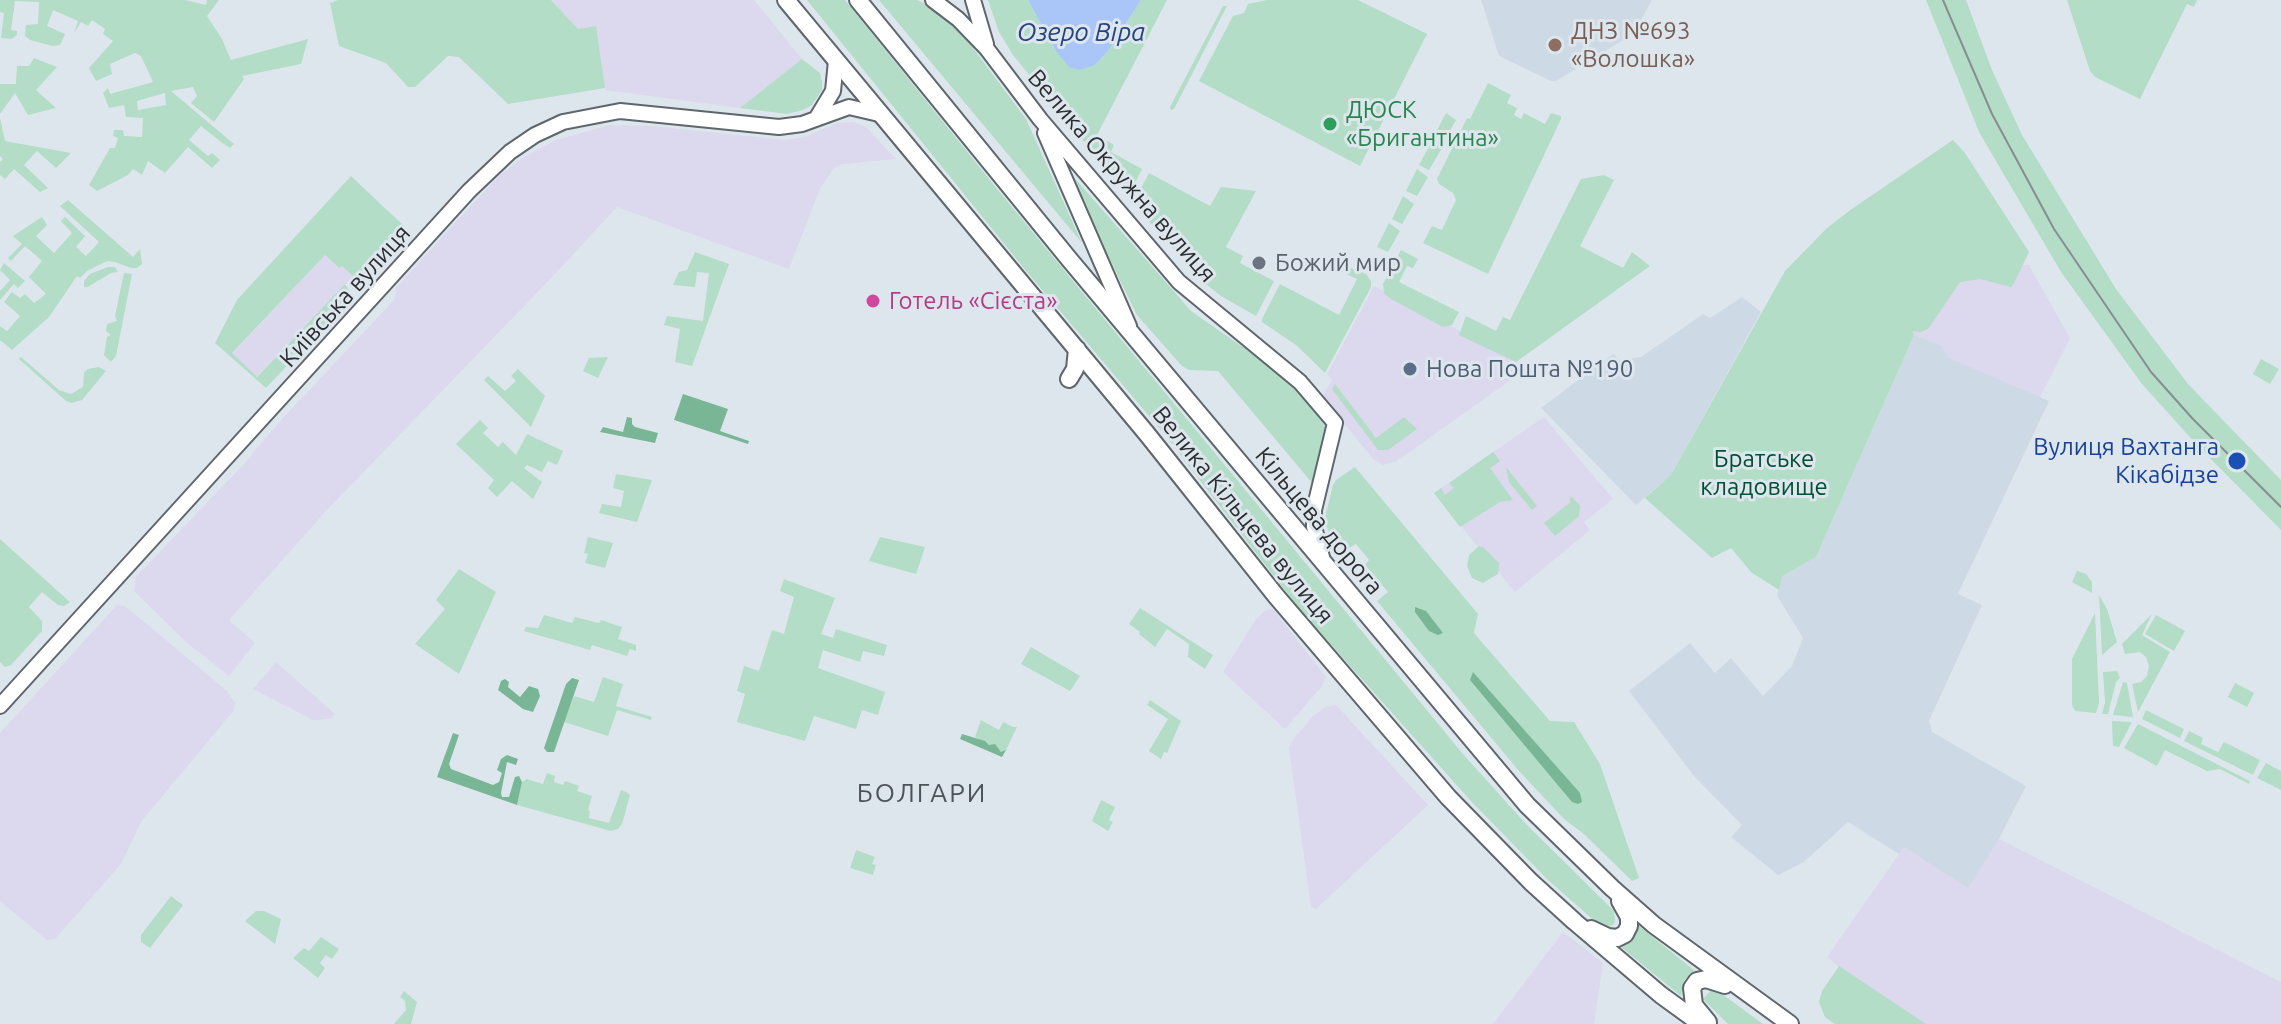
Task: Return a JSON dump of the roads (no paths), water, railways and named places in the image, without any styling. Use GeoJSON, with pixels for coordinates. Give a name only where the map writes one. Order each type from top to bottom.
{"type":"FeatureCollection","features":[{"type":"Feature","properties":{"kind":"highway","name":"Велика Кільцева вулиця"},"geometry":{"type":"LineString","coordinates":[[786,0],[1077,349],[1276,596],[1448,797],[1575,922],[1661,995],[1701,1024]]}},
{"type":"Feature","properties":{"kind":"highway","name":"Кільцева дорога"},"geometry":{"type":"LineString","coordinates":[[858,0],[1134,338],[1527,805],[1654,925],[1790,1024]]}},
{"type":"Feature","properties":{"kind":"highway"},"geometry":{"type":"LineString","coordinates":[[1069,379],[1075,369],[1077,349]]}},
{"type":"Feature","properties":{"kind":"highway"},"geometry":{"type":"LineString","coordinates":[[1575,922],[1608,937],[1617,938],[1625,934],[1629,917],[1612,888]]}},
{"type":"Feature","properties":{"kind":"highway"},"geometry":{"type":"LineString","coordinates":[[1710,1024],[1694,1005],[1691,996],[1697,981],[1716,981],[1748,995]]}},
{"type":"Feature","properties":{"kind":"main road"},"geometry":{"type":"LineString","coordinates":[[933,0],[958,19],[987,49]]}},
{"type":"Feature","properties":{"kind":"main road"},"geometry":{"type":"LineString","coordinates":[[973,0],[987,49]]}},
{"type":"Feature","properties":{"kind":"main road","name":"Велика Окружна вулиця"},"geometry":{"type":"LineString","coordinates":[[987,49],[1040,119],[1179,282],[1300,382],[1335,423],[1314,510],[1314,527],[1325,565]]}},
{"type":"Feature","properties":{"kind":"main road"},"geometry":{"type":"LineString","coordinates":[[816,119],[833,91],[836,61]]}},
{"type":"Feature","properties":{"kind":"main road","name":"Київська вулиця"},"geometry":{"type":"LineString","coordinates":[[0,706],[469,191],[510,152],[535,135],[563,122],[620,111],[762,126],[791,126],[849,107],[879,114]]}},
{"type":"Feature","properties":{"kind":"main road"},"geometry":{"type":"LineString","coordinates":[[1040,119],[1134,338]]}},
{"type":"Feature","properties":{"kind":"water","name":"Озеро Віра"},"geometry":{"type":"Polygon","coordinates":[[[1028,0],[1141,0],[1108,51],[1095,65],[1079,70],[1069,67],[1056,51],[1028,0]]]}},
{"type":"Feature","properties":{"kind":"tram line"},"geometry":{"type":"LineString","coordinates":[[1943,0],[1992,114],[2054,229],[2151,372],[2281,507]]}},
{"type":"Feature","properties":{"kind":"place","name":"ДНЗ №693 «Волошка»"},"geometry":{"type":"Point","coordinates":[1555,45]}},
{"type":"Feature","properties":{"kind":"place","name":"ДЮСК «Бригантина»"},"geometry":{"type":"Point","coordinates":[1330,124]}},
{"type":"Feature","properties":{"kind":"place","name":"Божий мир"},"geometry":{"type":"Point","coordinates":[1259,263]}},
{"type":"Feature","properties":{"kind":"place","name":"Готель «Сієста»"},"geometry":{"type":"Point","coordinates":[873,301]}},
{"type":"Feature","properties":{"kind":"place","name":"Нова Пошта №190"},"geometry":{"type":"Point","coordinates":[1410,369]}},
{"type":"Feature","properties":{"kind":"place","name":"Вулиця Вахтанга Кікабідзе"},"geometry":{"type":"Point","coordinates":[2237,461]}},
{"type":"Feature","properties":{"kind":"district","name":"БОЛГАРИ"},"geometry":{"type":"Point","coordinates":[922,793]}},
{"type":"Feature","properties":{"kind":"park label","name":"Братське кладовище"},"geometry":{"type":"Point","coordinates":[1764,473]}}]}
